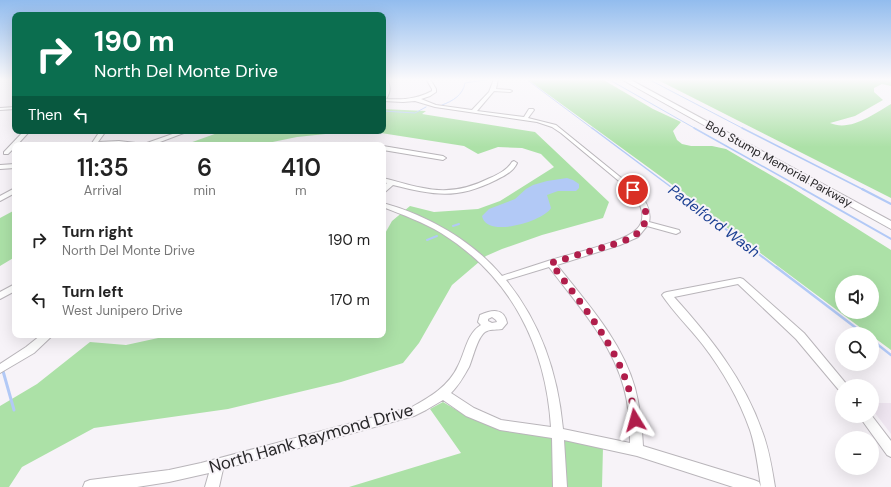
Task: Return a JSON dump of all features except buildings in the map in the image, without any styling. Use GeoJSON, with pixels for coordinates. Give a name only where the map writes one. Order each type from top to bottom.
{"type":"FeatureCollection","features":[{"type":"Feature","properties":{"kind":"highway","name":"Bob Stump Memorial Parkway"},"geometry":{"type":"LineString","coordinates":[[665,102],[891,226]]}},
{"type":"Feature","properties":{"kind":"highway","name":"Bob Stump Memorial Parkway"},"geometry":{"type":"LineString","coordinates":[[677,102],[891,216]]}},
{"type":"Feature","properties":{"kind":"street"},"geometry":{"type":"LineString","coordinates":[[422,102],[435,106],[548,123],[558,128],[633,190],[643,201],[647,212],[644,224],[636,234],[626,239],[501,279]]}},
{"type":"Feature","properties":{"kind":"street"},"geometry":{"type":"LineString","coordinates":[[473,112],[482,102]]}},
{"type":"Feature","properties":{"kind":"street"},"geometry":{"type":"LineString","coordinates":[[0,109],[12,108]]}},
{"type":"Feature","properties":{"kind":"street"},"geometry":{"type":"LineString","coordinates":[[525,119],[531,110]]}},
{"type":"Feature","properties":{"kind":"street"},"geometry":{"type":"LineString","coordinates":[[15,142],[24,134]]}},
{"type":"Feature","properties":{"kind":"street"},"geometry":{"type":"LineString","coordinates":[[154,142],[177,134]]}},
{"type":"Feature","properties":{"kind":"street"},"geometry":{"type":"LineString","coordinates":[[3,153],[12,145]]}},
{"type":"Feature","properties":{"kind":"street"},"geometry":{"type":"LineString","coordinates":[[386,148],[443,158]]}},
{"type":"Feature","properties":{"kind":"street"},"geometry":{"type":"LineString","coordinates":[[386,181],[432,192],[449,193],[465,191],[478,187],[506,171],[512,167],[514,163]]}},
{"type":"Feature","properties":{"kind":"street"},"geometry":{"type":"LineString","coordinates":[[0,169],[12,168]]}},
{"type":"Feature","properties":{"kind":"street"},"geometry":{"type":"LineString","coordinates":[[386,188],[392,182]]}},
{"type":"Feature","properties":{"kind":"street"},"geometry":{"type":"LineString","coordinates":[[0,199],[12,192]]}},
{"type":"Feature","properties":{"kind":"street"},"geometry":{"type":"LineString","coordinates":[[386,206],[419,218],[451,236],[480,257],[501,279],[524,312],[539,343],[552,386],[558,433],[560,487]]}},
{"type":"Feature","properties":{"kind":"street"},"geometry":{"type":"LineString","coordinates":[[644,224],[676,232]]}},
{"type":"Feature","properties":{"kind":"street"},"geometry":{"type":"LineString","coordinates":[[551,263],[605,337],[616,355],[627,381],[634,407],[637,450]]}},
{"type":"Feature","properties":{"kind":"street"},"geometry":{"type":"LineString","coordinates":[[768,487],[756,431],[737,387],[715,350],[667,295],[740,281],[800,336],[836,379]]}},
{"type":"Feature","properties":{"kind":"street"},"geometry":{"type":"LineString","coordinates":[[0,296],[12,289]]}},
{"type":"Feature","properties":{"kind":"street","name":"North Hank Raymond Drive"},"geometry":{"type":"LineString","coordinates":[[90,487],[169,476],[217,465],[400,415],[427,405],[444,394],[458,376],[479,332],[487,326]]}},
{"type":"Feature","properties":{"kind":"street"},"geometry":{"type":"LineString","coordinates":[[0,369],[30,350],[44,338]]}},
{"type":"Feature","properties":{"kind":"street"},"geometry":{"type":"LineString","coordinates":[[444,394],[470,412],[500,425],[591,439],[637,450],[754,487]]}},
{"type":"Feature","properties":{"kind":"street"},"geometry":{"type":"LineString","coordinates":[[870,423],[891,452]]}},
{"type":"Feature","properties":{"kind":"street"},"geometry":{"type":"LineString","coordinates":[[212,487],[217,465]]}},
{"type":"Feature","properties":{"kind":"shaded area"},"geometry":{"type":"Polygon","coordinates":[[[879,403],[891,403],[891,434],[879,418],[879,403]]]}},
{"type":"Feature","properties":{"kind":"green space"},"geometry":{"type":"Polygon","coordinates":[[[558,102],[641,102],[681,122],[673,131],[677,140],[682,144],[691,146],[712,146],[726,149],[791,187],[891,250],[891,350],[879,341],[879,327],[860,327],[849,319],[879,319],[879,275],[835,275],[835,309],[736,235],[689,197],[558,102]]]}},
{"type":"Feature","properties":{"kind":"green space"},"geometry":{"type":"Polygon","coordinates":[[[701,102],[880,102],[855,116],[830,123],[838,125],[854,124],[862,121],[891,104],[891,198],[701,102]]]}},
{"type":"Feature","properties":{"kind":"green space"},"geometry":{"type":"Polygon","coordinates":[[[386,109],[426,111],[422,114],[535,132],[609,202],[603,218],[542,235],[486,256],[452,285],[419,343],[403,363],[341,382],[228,409],[94,428],[22,467],[9,487],[0,487],[0,406],[37,384],[90,342],[126,345],[158,338],[386,338],[386,232],[392,221],[410,206],[434,212],[478,209],[500,201],[554,167],[541,154],[522,148],[498,147],[478,154],[464,146],[386,134],[386,109]]]}},
{"type":"Feature","properties":{"kind":"green space"},"geometry":{"type":"Polygon","coordinates":[[[215,134],[326,134],[297,137],[273,142],[192,142],[215,134]]]}},
{"type":"Feature","properties":{"kind":"green space"},"geometry":{"type":"Polygon","coordinates":[[[12,212],[12,259],[0,266],[0,218],[12,212]]]}},
{"type":"Feature","properties":{"kind":"green space"},"geometry":{"type":"Polygon","coordinates":[[[443,402],[463,414],[509,431],[603,447],[602,487],[349,487],[461,453],[430,409],[443,402]]]}},
{"type":"Feature","properties":{"kind":"water"},"geometry":{"type":"Polygon","coordinates":[[[567,178],[579,184],[579,188],[576,191],[558,191],[547,195],[551,208],[538,218],[515,226],[504,227],[493,226],[486,223],[482,216],[489,209],[515,199],[533,185],[567,178]]]}},
{"type":"Feature","properties":{"kind":"waterway"},"geometry":{"type":"LineString","coordinates":[[442,105],[450,102]]}},
{"type":"Feature","properties":{"kind":"waterway","name":"Padelford Wash"},"geometry":{"type":"LineString","coordinates":[[556,102],[593,129]]}},
{"type":"Feature","properties":{"kind":"waterway"},"geometry":{"type":"LineString","coordinates":[[648,102],[696,129]]}},
{"type":"Feature","properties":{"kind":"waterway"},"geometry":{"type":"LineString","coordinates":[[692,102],[744,129]]}},
{"type":"Feature","properties":{"kind":"waterway"},"geometry":{"type":"LineString","coordinates":[[386,111],[415,113],[426,107]]}},
{"type":"Feature","properties":{"kind":"waterway","name":"Padelford Wash"},"geometry":{"type":"LineString","coordinates":[[592,128],[675,190]]}},
{"type":"Feature","properties":{"kind":"waterway"},"geometry":{"type":"LineString","coordinates":[[694,128],[805,190]]}},
{"type":"Feature","properties":{"kind":"waterway"},"geometry":{"type":"LineString","coordinates":[[742,128],[864,190]]}},
{"type":"Feature","properties":{"kind":"waterway","name":"Padelford Wash"},"geometry":{"type":"LineString","coordinates":[[673,189],[777,268]]}},
{"type":"Feature","properties":{"kind":"waterway"},"geometry":{"type":"LineString","coordinates":[[803,189],[891,239]]}},
{"type":"Feature","properties":{"kind":"waterway"},"geometry":{"type":"LineString","coordinates":[[862,189],[891,204]]}},
{"type":"Feature","properties":{"kind":"waterway"},"geometry":{"type":"LineString","coordinates":[[453,226],[459,224]]}},
{"type":"Feature","properties":{"kind":"waterway"},"geometry":{"type":"LineString","coordinates":[[427,240],[437,236]]}},
{"type":"Feature","properties":{"kind":"waterway","name":"Padelford Wash"},"geometry":{"type":"LineString","coordinates":[[776,267],[855,327]]}},
{"type":"Feature","properties":{"kind":"waterway","name":"Padelford Wash"},"geometry":{"type":"LineString","coordinates":[[879,346],[891,355]]}},
{"type":"Feature","properties":{"kind":"waterway"},"geometry":{"type":"LineString","coordinates":[[3,371],[14,410]]}},
{"type":"Feature","properties":{"kind":"route"},"geometry":{"type":"LineString","coordinates":[[633,190],[643,201],[647,212],[644,224],[636,234],[617,243],[551,263],[605,337],[616,355],[627,381],[634,407],[635,420]]}}]}
